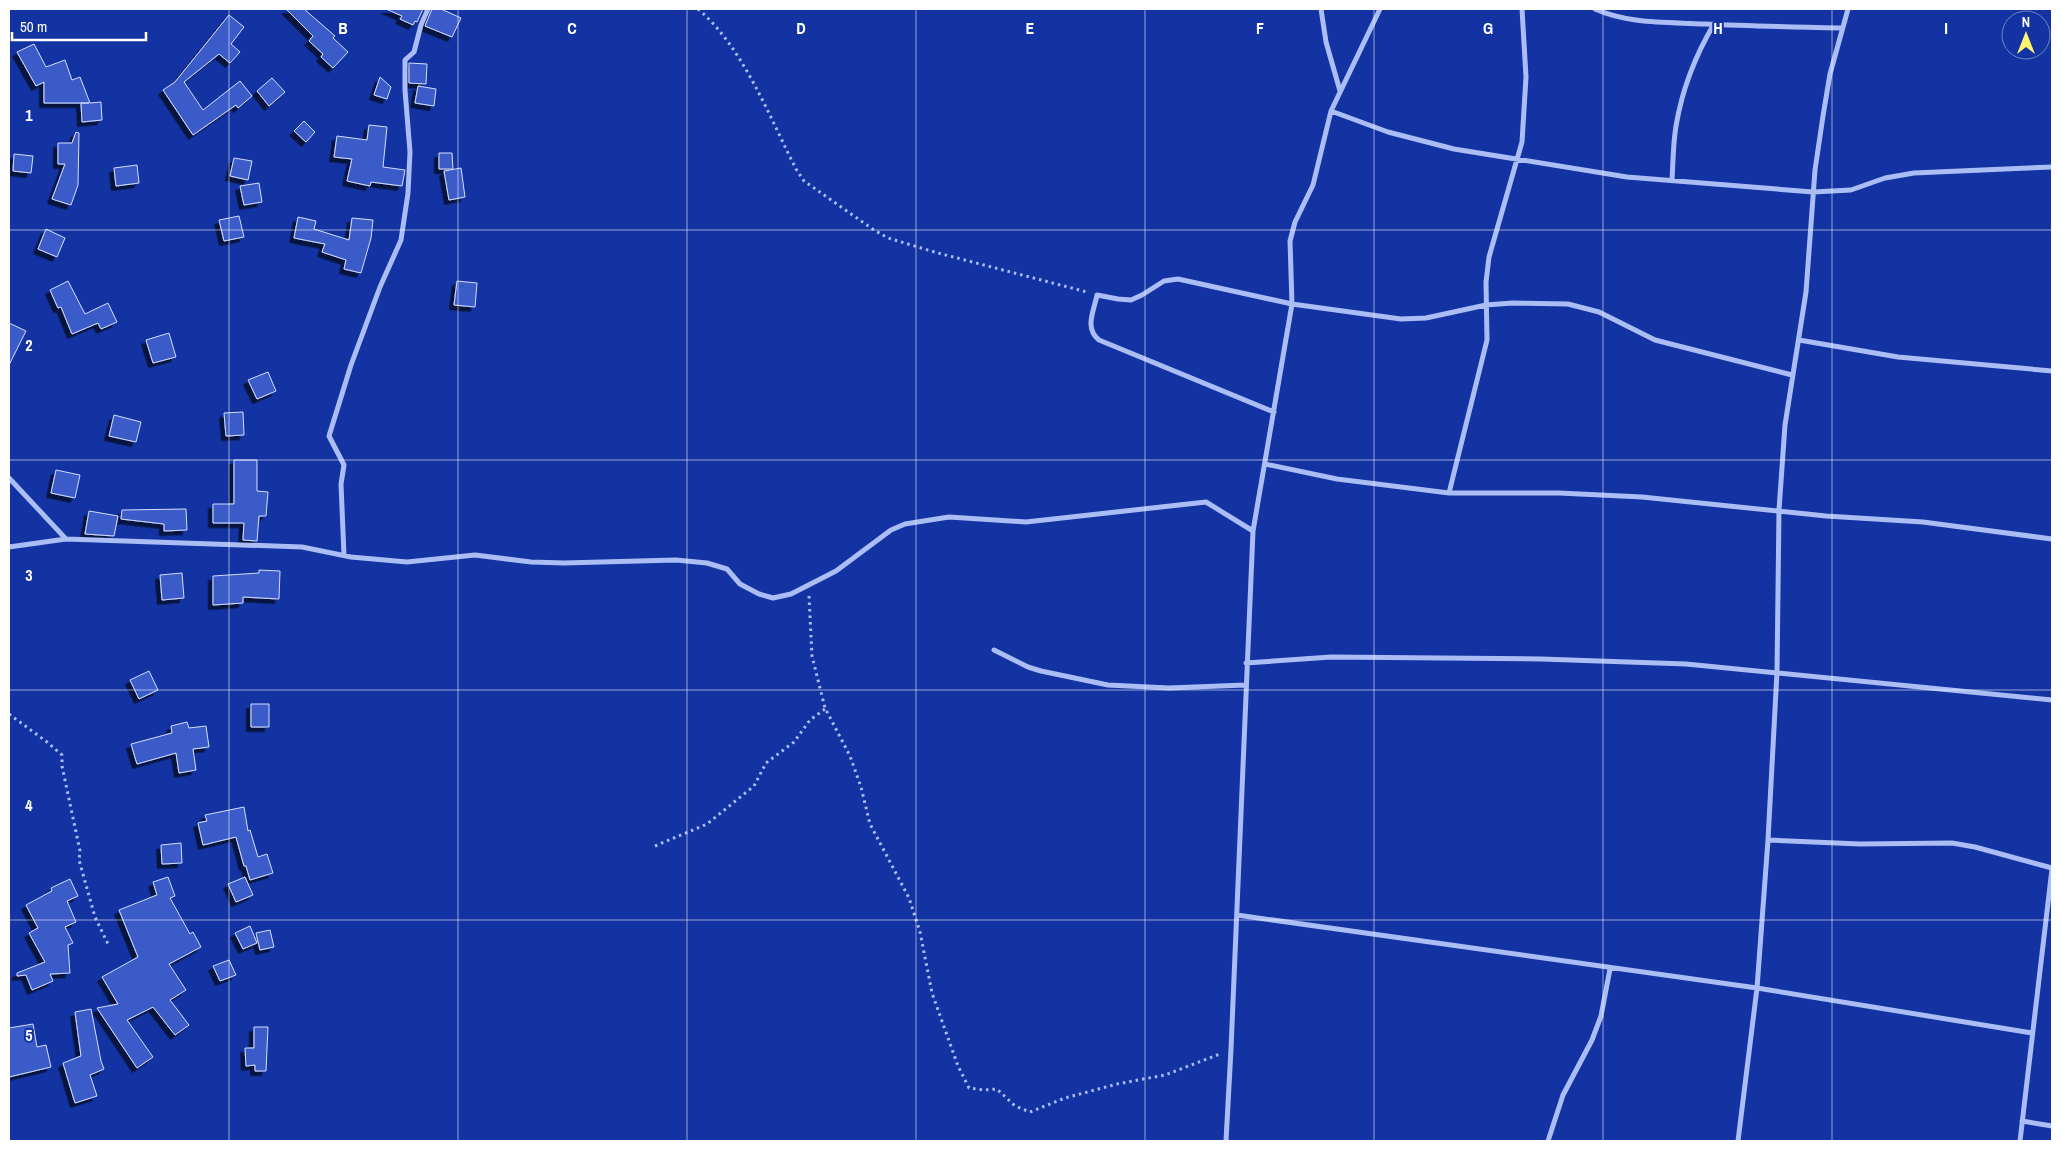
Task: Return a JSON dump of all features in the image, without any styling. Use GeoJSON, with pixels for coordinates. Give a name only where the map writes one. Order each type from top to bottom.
{"type":"FeatureCollection","features":[{"type":"Feature","properties":{"kind":"street"},"geometry":{"type":"LineString","coordinates":[[344,555],[342,484],[344,465],[329,436],[351,365],[380,287],[402,240],[408,193],[410,152],[405,90],[406,60],[414,52],[421,25],[428,9]]}},
{"type":"Feature","properties":{"kind":"street"},"geometry":{"type":"LineString","coordinates":[[1321,9],[1326,42],[1340,91]]}},
{"type":"Feature","properties":{"kind":"street"},"geometry":{"type":"LineString","coordinates":[[1226,1141],[1232,1049],[1245,685],[1253,531],[1292,304],[1290,241],[1295,222],[1313,185],[1331,111],[1380,9]]}},
{"type":"Feature","properties":{"kind":"street"},"geometry":{"type":"LineString","coordinates":[[1449,493],[1487,340],[1486,305],[1489,257],[1522,142],[1526,77],[1522,9]]}},
{"type":"Feature","properties":{"kind":"street"},"geometry":{"type":"LineString","coordinates":[[1595,9],[1608,15],[1633,19],[1714,24],[1842,28]]}},
{"type":"Feature","properties":{"kind":"street"},"geometry":{"type":"LineString","coordinates":[[1738,1141],[1757,988],[1768,840],[1777,672],[1779,510],[1785,426],[1806,292],[1813,192],[1830,74],[1848,9]]}},
{"type":"Feature","properties":{"kind":"street"},"geometry":{"type":"LineString","coordinates":[[1672,181],[1675,128],[1679,109],[1696,58],[1714,24]]}},
{"type":"Feature","properties":{"kind":"street"},"geometry":{"type":"LineString","coordinates":[[1331,111],[1388,132],[1420,141],[1518,159],[1627,177],[1813,192],[1851,190],[1885,178],[1914,173],[2052,167]]}},
{"type":"Feature","properties":{"kind":"street"},"geometry":{"type":"LineString","coordinates":[[1274,412],[1099,340],[1091,331],[1090,324],[1097,295],[1131,300],[1164,281],[1178,279],[1292,304],[1401,319],[1426,318],[1486,305],[1542,302],[1568,304],[1599,312],[1655,340],[1792,375]]}},
{"type":"Feature","properties":{"kind":"street"},"geometry":{"type":"LineString","coordinates":[[1799,340],[1898,357],[2052,371]]}},
{"type":"Feature","properties":{"kind":"street"},"geometry":{"type":"LineString","coordinates":[[1265,464],[1337,479],[1449,493],[1559,493],[1642,497],[1826,516],[1923,522],[2052,539]]}},
{"type":"Feature","properties":{"kind":"street"},"geometry":{"type":"LineString","coordinates":[[9,478],[66,539]]}},
{"type":"Feature","properties":{"kind":"street"},"geometry":{"type":"LineString","coordinates":[[9,547],[66,539],[302,548],[407,562],[475,554],[531,562],[564,563],[676,560],[707,563],[727,569],[740,584],[759,594],[773,598],[792,594],[849,562],[891,530],[905,524],[949,517],[1026,522],[1206,502],[1253,531]]}},
{"type":"Feature","properties":{"kind":"street"},"geometry":{"type":"LineString","coordinates":[[994,650],[1042,671],[1108,685],[1170,688],[1245,685]]}},
{"type":"Feature","properties":{"kind":"street"},"geometry":{"type":"LineString","coordinates":[[1246,663],[1331,657],[1541,659],[1686,664],[2052,700]]}},
{"type":"Feature","properties":{"kind":"street"},"geometry":{"type":"LineString","coordinates":[[1768,840],[1851,844],[1952,843],[1975,847],[2052,868],[2020,1141]]}},
{"type":"Feature","properties":{"kind":"street"},"geometry":{"type":"LineString","coordinates":[[1237,915],[1610,969],[1757,988],[2032,1033]]}},
{"type":"Feature","properties":{"kind":"street"},"geometry":{"type":"LineString","coordinates":[[1548,1141],[1563,1095],[1595,1032],[1601,1016],[1610,969]]}},
{"type":"Feature","properties":{"kind":"street"},"geometry":{"type":"LineString","coordinates":[[2022,1121],[2052,1126]]}},
{"type":"Feature","properties":{"kind":"path"},"geometry":{"type":"LineString","coordinates":[[698,9],[713,22],[736,50],[796,169],[804,181],[888,238],[1097,295]]}},
{"type":"Feature","properties":{"kind":"path"},"geometry":{"type":"LineString","coordinates":[[809,585],[812,656],[825,708],[850,756],[861,787],[870,824],[909,898],[920,932],[932,993],[958,1066],[969,1088],[997,1089],[1015,1106],[1030,1112],[1065,1098],[1117,1084],[1165,1075],[1232,1049]]}},
{"type":"Feature","properties":{"kind":"path"},"geometry":{"type":"LineString","coordinates":[[655,846],[707,824],[754,786],[766,763],[794,742],[810,720],[825,708]]}},
{"type":"Feature","properties":{"kind":"path"},"geometry":{"type":"LineString","coordinates":[[9,714],[62,755],[62,766],[80,851],[79,860],[95,917],[109,946]]}},
{"type":"Feature","properties":{"kind":"building"},"geometry":{"type":"Polygon","coordinates":[[[286,9],[304,9],[335,36],[333,38],[348,52],[333,68],[321,57],[323,54],[309,41],[313,36],[286,9]]]}},
{"type":"Feature","properties":{"kind":"building"},"geometry":{"type":"Polygon","coordinates":[[[386,9],[423,9],[417,22],[415,21],[413,25],[400,19],[402,16],[386,9]]]}},
{"type":"Feature","properties":{"kind":"building"},"geometry":{"type":"Polygon","coordinates":[[[432,9],[441,9],[461,18],[452,37],[425,26],[432,9]]]}},
{"type":"Feature","properties":{"kind":"building"},"geometry":{"type":"Polygon","coordinates":[[[229,15],[244,27],[231,44],[240,52],[230,63],[219,54],[184,82],[203,110],[240,81],[252,96],[238,108],[236,105],[193,135],[163,90],[175,82],[229,15]]]}},
{"type":"Feature","properties":{"kind":"building"},"geometry":{"type":"Polygon","coordinates":[[[34,44],[46,67],[65,60],[72,80],[80,77],[90,103],[101,102],[102,120],[82,122],[81,103],[44,103],[44,82],[36,86],[17,52],[34,44]]]}},
{"type":"Feature","properties":{"kind":"building"},"geometry":{"type":"Polygon","coordinates":[[[409,63],[427,64],[426,84],[409,83],[409,63]]]}},
{"type":"Feature","properties":{"kind":"building"},"geometry":{"type":"Polygon","coordinates":[[[380,77],[391,87],[387,99],[374,95],[380,77]]]}},
{"type":"Feature","properties":{"kind":"building"},"geometry":{"type":"Polygon","coordinates":[[[272,78],[285,92],[269,106],[257,91],[272,78]]]}},
{"type":"Feature","properties":{"kind":"building"},"geometry":{"type":"Polygon","coordinates":[[[418,86],[436,89],[434,106],[415,103],[418,86]]]}},
{"type":"Feature","properties":{"kind":"building"},"geometry":{"type":"Polygon","coordinates":[[[304,121],[315,132],[306,142],[294,131],[304,121]]]}},
{"type":"Feature","properties":{"kind":"building"},"geometry":{"type":"Polygon","coordinates":[[[369,125],[387,127],[383,167],[405,170],[402,186],[371,182],[370,186],[347,181],[352,159],[334,157],[337,136],[367,140],[369,125]]]}},
{"type":"Feature","properties":{"kind":"building"},"geometry":{"type":"Polygon","coordinates":[[[76,132],[79,133],[78,185],[71,205],[52,199],[65,164],[58,164],[58,143],[72,143],[76,132]]]}},
{"type":"Feature","properties":{"kind":"building"},"geometry":{"type":"Polygon","coordinates":[[[439,153],[452,153],[453,169],[439,169],[439,153]]]}},
{"type":"Feature","properties":{"kind":"building"},"geometry":{"type":"Polygon","coordinates":[[[14,154],[33,156],[31,173],[13,171],[14,154]]]}},
{"type":"Feature","properties":{"kind":"building"},"geometry":{"type":"Polygon","coordinates":[[[234,158],[252,161],[248,180],[230,176],[234,158]]]}},
{"type":"Feature","properties":{"kind":"building"},"geometry":{"type":"Polygon","coordinates":[[[137,165],[139,183],[116,186],[114,168],[137,165]]]}},
{"type":"Feature","properties":{"kind":"building"},"geometry":{"type":"Polygon","coordinates":[[[461,168],[465,197],[449,200],[444,171],[461,168]]]}},
{"type":"Feature","properties":{"kind":"building"},"geometry":{"type":"Polygon","coordinates":[[[259,183],[262,202],[244,205],[240,186],[259,183]]]}},
{"type":"Feature","properties":{"kind":"building"},"geometry":{"type":"Polygon","coordinates":[[[239,216],[244,237],[224,241],[219,220],[239,216]]]}},
{"type":"Feature","properties":{"kind":"building"},"geometry":{"type":"Polygon","coordinates":[[[298,217],[316,221],[314,229],[349,240],[352,218],[373,220],[371,238],[361,273],[344,269],[346,260],[322,252],[325,244],[294,238],[298,217]]]}},
{"type":"Feature","properties":{"kind":"building"},"geometry":{"type":"Polygon","coordinates":[[[46,229],[65,238],[57,257],[38,249],[46,229]]]}},
{"type":"Feature","properties":{"kind":"building"},"geometry":{"type":"Polygon","coordinates":[[[68,281],[85,314],[108,303],[117,322],[101,329],[98,323],[72,334],[61,307],[58,308],[50,290],[68,281]]]}},
{"type":"Feature","properties":{"kind":"building"},"geometry":{"type":"Polygon","coordinates":[[[457,281],[477,283],[475,307],[454,305],[457,281]]]}},
{"type":"Feature","properties":{"kind":"building"},"geometry":{"type":"Polygon","coordinates":[[[9,323],[26,331],[9,365],[9,323]]]}},
{"type":"Feature","properties":{"kind":"building"},"geometry":{"type":"Polygon","coordinates":[[[169,333],[176,357],[153,363],[146,340],[169,333]]]}},
{"type":"Feature","properties":{"kind":"building"},"geometry":{"type":"Polygon","coordinates":[[[268,372],[276,391],[257,399],[248,380],[268,372]]]}},
{"type":"Feature","properties":{"kind":"building"},"geometry":{"type":"Polygon","coordinates":[[[243,412],[244,435],[226,436],[224,413],[243,412]]]}},
{"type":"Feature","properties":{"kind":"building"},"geometry":{"type":"Polygon","coordinates":[[[114,415],[141,422],[136,442],[109,436],[114,415]]]}},
{"type":"Feature","properties":{"kind":"building"},"geometry":{"type":"Polygon","coordinates":[[[234,460],[257,460],[257,491],[268,492],[266,516],[259,516],[257,541],[243,540],[244,523],[213,523],[213,504],[234,504],[234,460]]]}},
{"type":"Feature","properties":{"kind":"building"},"geometry":{"type":"Polygon","coordinates":[[[56,470],[80,475],[75,498],[51,493],[56,470]]]}},
{"type":"Feature","properties":{"kind":"building"},"geometry":{"type":"Polygon","coordinates":[[[186,509],[187,530],[164,531],[164,524],[121,519],[122,510],[186,509]]]}},
{"type":"Feature","properties":{"kind":"building"},"geometry":{"type":"Polygon","coordinates":[[[89,511],[118,516],[114,536],[85,534],[89,511]]]}},
{"type":"Feature","properties":{"kind":"building"},"geometry":{"type":"Polygon","coordinates":[[[259,570],[280,571],[279,599],[243,597],[243,603],[213,605],[213,576],[259,573],[259,570]]]}},
{"type":"Feature","properties":{"kind":"building"},"geometry":{"type":"Polygon","coordinates":[[[182,573],[184,598],[162,600],[160,575],[182,573]]]}},
{"type":"Feature","properties":{"kind":"building"},"geometry":{"type":"Polygon","coordinates":[[[149,671],[158,690],[139,699],[130,680],[149,671]]]}},
{"type":"Feature","properties":{"kind":"building"},"geometry":{"type":"Polygon","coordinates":[[[251,704],[269,704],[269,727],[251,727],[251,704]]]}},
{"type":"Feature","properties":{"kind":"building"},"geometry":{"type":"Polygon","coordinates":[[[187,722],[189,728],[206,726],[209,747],[193,749],[196,770],[179,773],[176,753],[137,764],[131,744],[172,733],[171,726],[187,722]]]}},
{"type":"Feature","properties":{"kind":"building"},"geometry":{"type":"Polygon","coordinates":[[[244,807],[248,831],[250,830],[258,857],[267,854],[273,873],[250,880],[236,837],[203,845],[198,823],[207,821],[205,815],[244,807]]]}},
{"type":"Feature","properties":{"kind":"building"},"geometry":{"type":"Polygon","coordinates":[[[181,843],[182,863],[162,864],[161,845],[181,843]]]}},
{"type":"Feature","properties":{"kind":"building"},"geometry":{"type":"Polygon","coordinates":[[[168,877],[175,896],[170,898],[190,934],[193,932],[201,947],[169,964],[186,990],[170,1000],[189,1025],[175,1035],[153,1007],[127,1020],[153,1057],[137,1068],[97,1008],[118,1004],[102,977],[138,957],[119,910],[157,895],[153,882],[168,877]]]}},
{"type":"Feature","properties":{"kind":"building"},"geometry":{"type":"Polygon","coordinates":[[[245,877],[253,895],[236,902],[228,884],[245,877]]]}},
{"type":"Feature","properties":{"kind":"building"},"geometry":{"type":"Polygon","coordinates":[[[70,879],[78,896],[67,901],[76,922],[65,927],[73,943],[68,945],[70,973],[50,974],[53,981],[32,990],[26,975],[17,976],[17,973],[45,962],[29,933],[38,928],[26,905],[52,891],[51,888],[70,879]]]}},
{"type":"Feature","properties":{"kind":"building"},"geometry":{"type":"Polygon","coordinates":[[[250,926],[257,943],[243,949],[235,933],[250,926]]]}},
{"type":"Feature","properties":{"kind":"building"},"geometry":{"type":"Polygon","coordinates":[[[270,930],[274,947],[260,950],[256,933],[270,930]]]}},
{"type":"Feature","properties":{"kind":"building"},"geometry":{"type":"Polygon","coordinates":[[[229,960],[236,975],[220,981],[213,966],[229,960]]]}},
{"type":"Feature","properties":{"kind":"building"},"geometry":{"type":"Polygon","coordinates":[[[91,1009],[104,1069],[90,1075],[97,1096],[75,1103],[63,1063],[81,1056],[75,1012],[91,1009]]]}},
{"type":"Feature","properties":{"kind":"building"},"geometry":{"type":"Polygon","coordinates":[[[33,1024],[37,1047],[46,1045],[51,1067],[9,1077],[9,1028],[33,1024]]]}},
{"type":"Feature","properties":{"kind":"building"},"geometry":{"type":"Polygon","coordinates":[[[254,1027],[268,1027],[266,1071],[255,1071],[255,1065],[246,1066],[245,1048],[254,1048],[254,1027]]]}}]}
